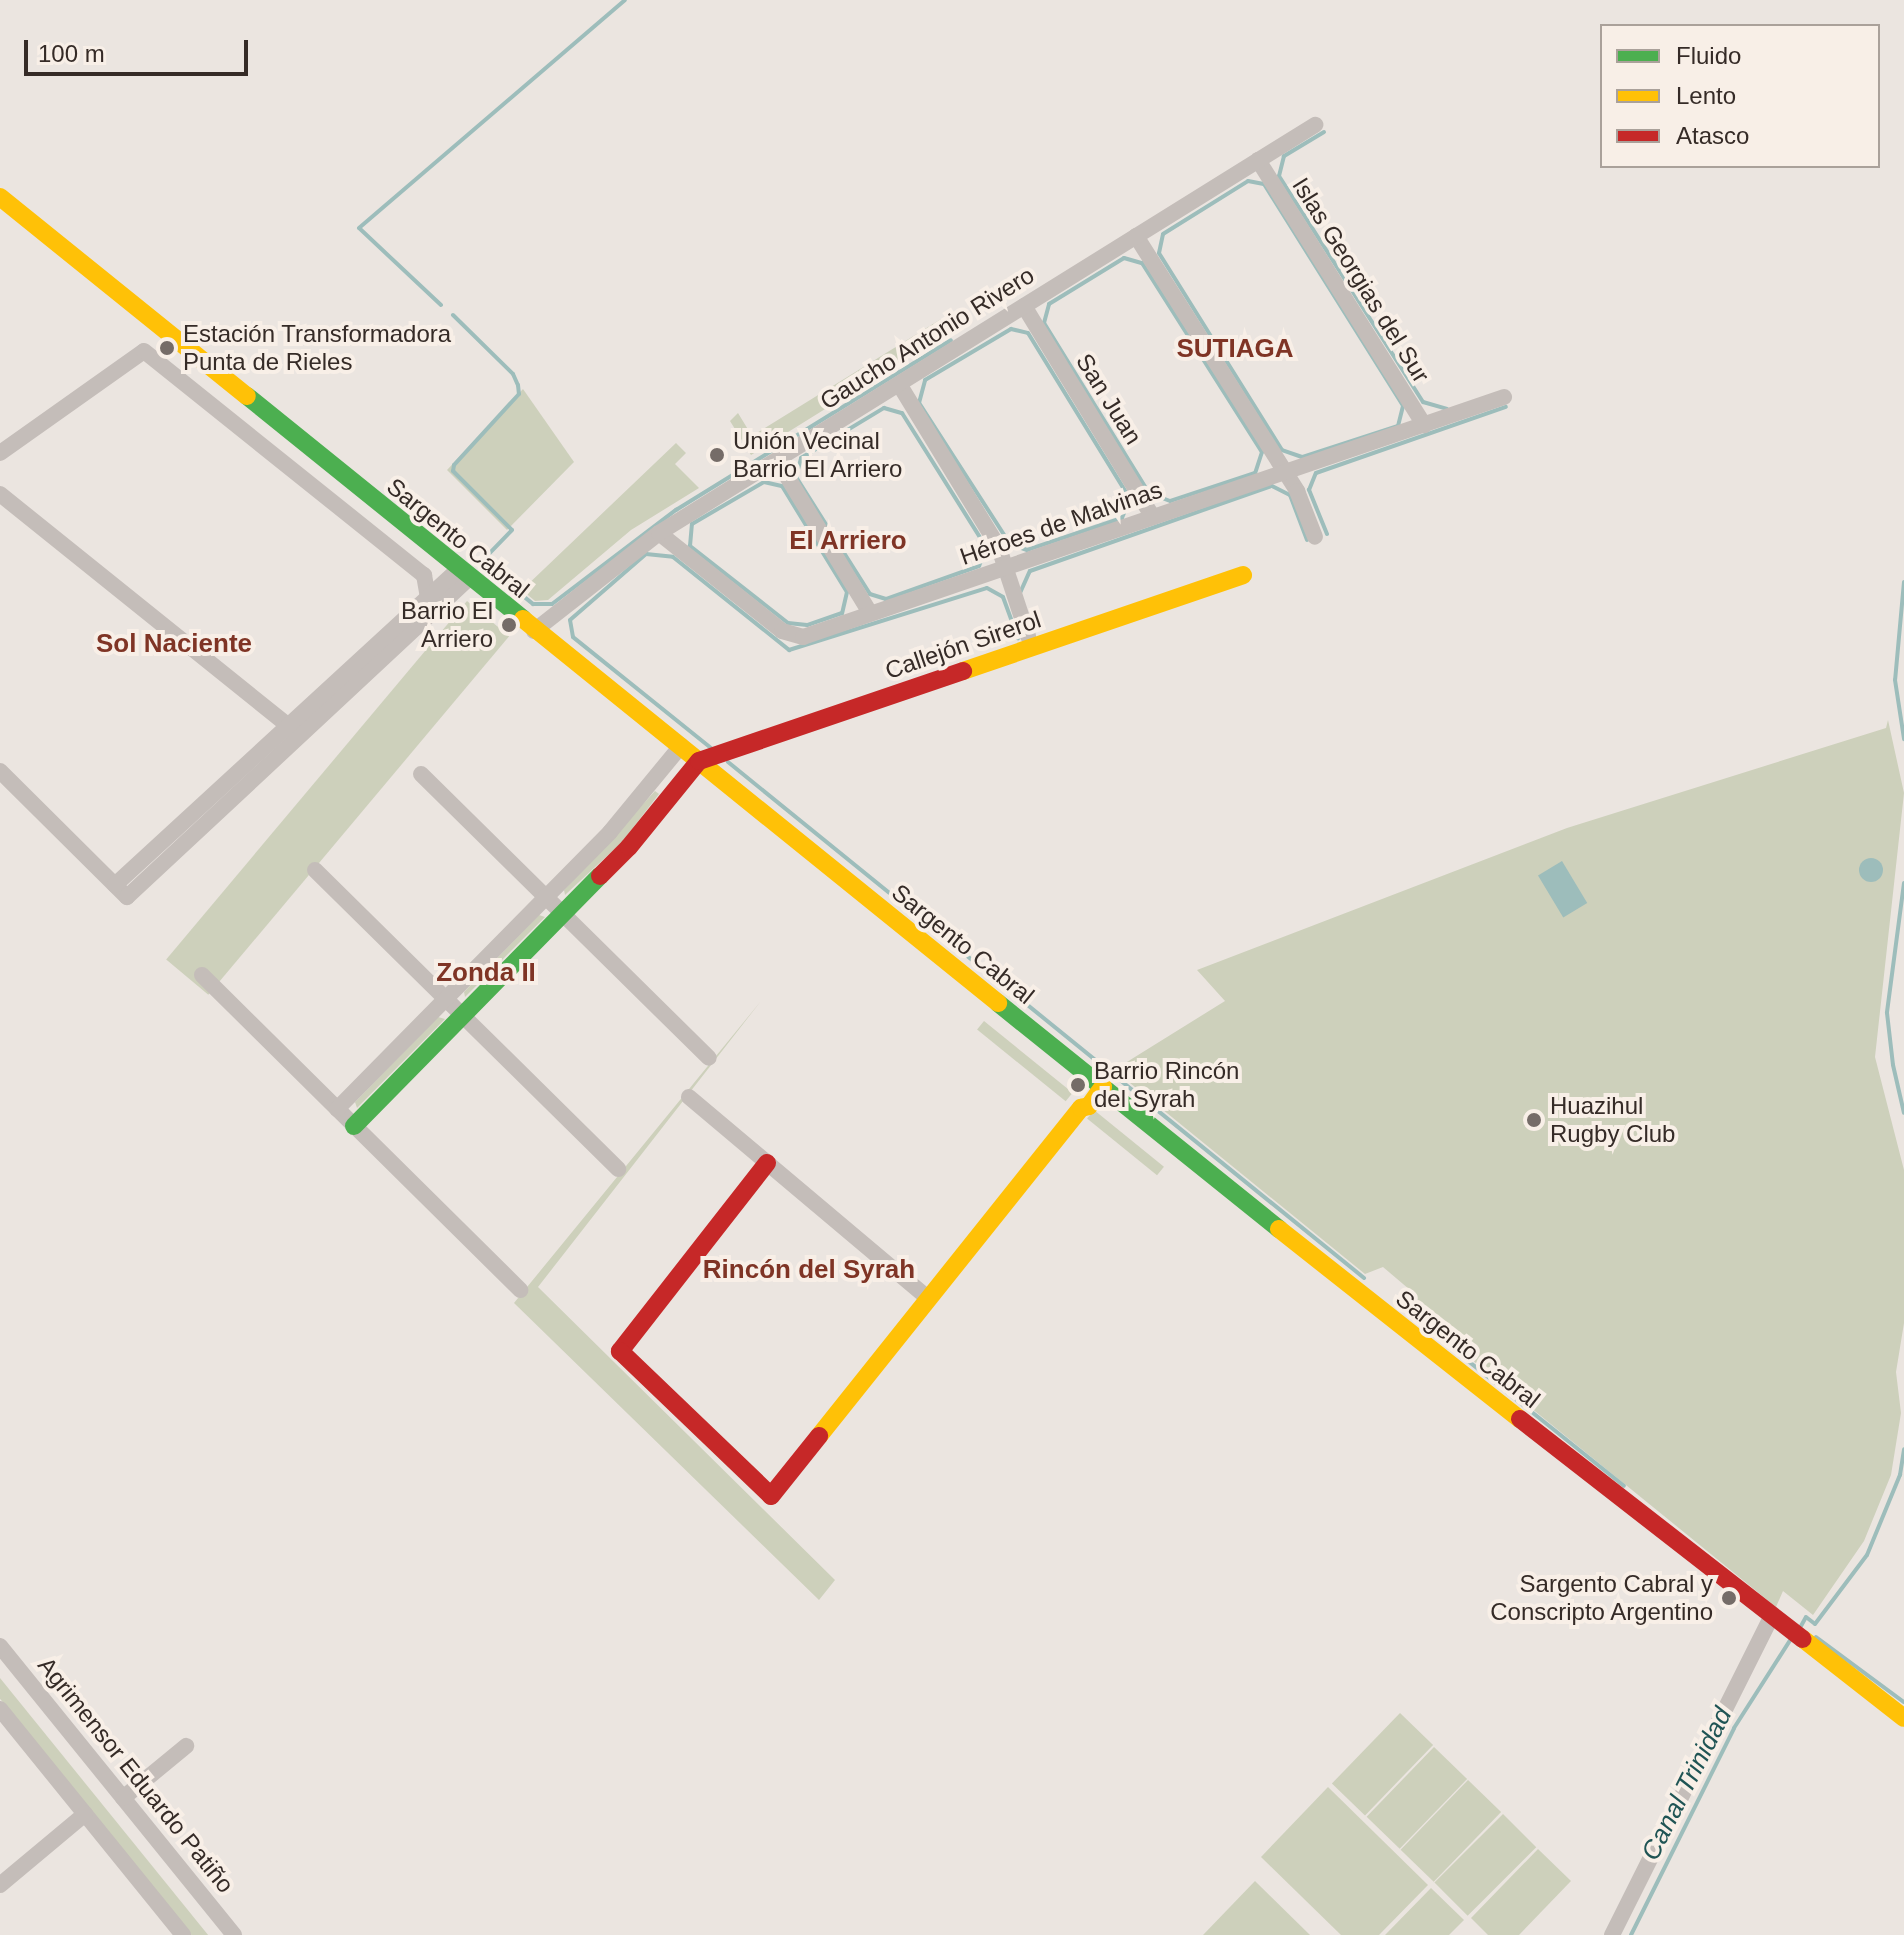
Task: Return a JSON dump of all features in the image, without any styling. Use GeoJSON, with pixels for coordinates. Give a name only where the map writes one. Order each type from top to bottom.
{"type":"FeatureCollection","features":[{"type":"Feature","properties":{"kind":"main road","name":"Sargento Cabral"},"geometry":{"type":"LineString","coordinates":[[0,197],[463,574],[681,746],[1361,1296],[1904,1718]]}},
{"type":"Feature","properties":{"kind":"main road","name":"Callejón Sirerol"},"geometry":{"type":"LineString","coordinates":[[699,761],[1243,575]]}},
{"type":"Feature","properties":{"kind":"main road"},"geometry":{"type":"LineString","coordinates":[[354,1126],[629,847],[699,761]]}},
{"type":"Feature","properties":{"kind":"main road"},"geometry":{"type":"LineString","coordinates":[[767,1163],[620,1351],[771,1496],[1081,1108],[1089,1106],[1098,1084]]}},
{"type":"Feature","properties":{"kind":"street","name":"Gaucho Antonio Rivero"},"geometry":{"type":"LineString","coordinates":[[534,631],[659,533],[1315,125]]}},
{"type":"Feature","properties":{"kind":"street","name":"Islas Georgias del Sur"},"geometry":{"type":"LineString","coordinates":[[1258,160],[1424,425]]}},
{"type":"Feature","properties":{"kind":"street"},"geometry":{"type":"LineString","coordinates":[[1136,236],[1297,491],[1315,537]]}},
{"type":"Feature","properties":{"kind":"street","name":"San Juan"},"geometry":{"type":"LineString","coordinates":[[1024,306],[1153,517]]}},
{"type":"Feature","properties":{"kind":"street"},"geometry":{"type":"LineString","coordinates":[[0,453],[144,351],[424,575],[428,597]]}},
{"type":"Feature","properties":{"kind":"street"},"geometry":{"type":"LineString","coordinates":[[899,384],[999,548],[1028,636]]}},
{"type":"Feature","properties":{"kind":"street","name":"Héroes de Malvinas"},"geometry":{"type":"LineString","coordinates":[[659,533],[782,631],[803,637],[1504,397]]}},
{"type":"Feature","properties":{"kind":"street"},"geometry":{"type":"LineString","coordinates":[[777,460],[870,613]]}},
{"type":"Feature","properties":{"kind":"street"},"geometry":{"type":"LineString","coordinates":[[0,494],[294,730]]}},
{"type":"Feature","properties":{"kind":"street"},"geometry":{"type":"LineString","coordinates":[[403,630],[428,597],[463,574]]}},
{"type":"Feature","properties":{"kind":"street"},"geometry":{"type":"LineString","coordinates":[[0,771],[115,885],[215,804],[463,574]]}},
{"type":"Feature","properties":{"kind":"street"},"geometry":{"type":"LineString","coordinates":[[337,1109],[610,832],[681,746]]}},
{"type":"Feature","properties":{"kind":"street"},"geometry":{"type":"LineString","coordinates":[[421,774],[709,1058]]}},
{"type":"Feature","properties":{"kind":"street"},"geometry":{"type":"LineString","coordinates":[[315,870],[618,1169]]}},
{"type":"Feature","properties":{"kind":"street"},"geometry":{"type":"LineString","coordinates":[[202,975],[520,1290]]}},
{"type":"Feature","properties":{"kind":"street"},"geometry":{"type":"LineString","coordinates":[[689,1097],[928,1298]]}},
{"type":"Feature","properties":{"kind":"street"},"geometry":{"type":"LineString","coordinates":[[1612,1935],[1771,1617]]}},
{"type":"Feature","properties":{"kind":"street","name":"Agrimensor Eduardo Patiño"},"geometry":{"type":"LineString","coordinates":[[0,1646],[234,1935]]}},
{"type":"Feature","properties":{"kind":"street"},"geometry":{"type":"LineString","coordinates":[[0,1709],[183,1935]]}},
{"type":"Feature","properties":{"kind":"street"},"geometry":{"type":"LineString","coordinates":[[123,1798],[186,1746]]}},
{"type":"Feature","properties":{"kind":"street"},"geometry":{"type":"LineString","coordinates":[[0,1885],[85,1814]]}},
{"type":"Feature","properties":{"kind":"green space"},"geometry":{"type":"Polygon","coordinates":[[[941,319],[949,332],[751,455],[730,421],[738,413],[752,436],[941,319]]]}},
{"type":"Feature","properties":{"kind":"green space"},"geometry":{"type":"Polygon","coordinates":[[[523,389],[574,462],[507,530],[447,470],[523,389]]]}},
{"type":"Feature","properties":{"kind":"green space"},"geometry":{"type":"Polygon","coordinates":[[[676,443],[686,453],[675,464],[699,488],[631,530],[548,600],[535,601],[522,590],[676,443]]]}},
{"type":"Feature","properties":{"kind":"green space"},"geometry":{"type":"Polygon","coordinates":[[[467,601],[509,636],[208,995],[166,960],[467,601]]]}},
{"type":"Feature","properties":{"kind":"green space","name":"Huazihul Rugby Club"},"geometry":{"type":"Polygon","coordinates":[[[1888,720],[1904,793],[1875,1057],[1904,1170],[1904,1323],[1896,1372],[1901,1413],[1891,1475],[1864,1541],[1813,1615],[1783,1591],[1776,1607],[1418,1316],[1416,1295],[1383,1267],[1365,1274],[1114,1070],[1225,1001],[1197,970],[1567,828],[1886,728],[1888,720]]]}},
{"type":"Feature","properties":{"kind":"green space"},"geometry":{"type":"Polygon","coordinates":[[[655,791],[659,794],[622,842],[565,895],[564,890],[655,791]]]}},
{"type":"Feature","properties":{"kind":"green space"},"geometry":{"type":"Polygon","coordinates":[[[539,915],[545,917],[465,997],[464,992],[539,915]]]}},
{"type":"Feature","properties":{"kind":"green space"},"geometry":{"type":"Polygon","coordinates":[[[761,1001],[538,1287],[835,1580],[819,1600],[514,1303],[761,1001]]]}},
{"type":"Feature","properties":{"kind":"green space"},"geometry":{"type":"Polygon","coordinates":[[[438,1017],[445,1019],[357,1108],[355,1102],[438,1017]]]}},
{"type":"Feature","properties":{"kind":"green space"},"geometry":{"type":"Polygon","coordinates":[[[984,1021],[1073,1093],[1066,1101],[977,1030],[984,1021]]]}},
{"type":"Feature","properties":{"kind":"green space"},"geometry":{"type":"Polygon","coordinates":[[[1094,1110],[1164,1167],[1157,1175],[1087,1119],[1094,1110]]]}},
{"type":"Feature","properties":{"kind":"green space"},"geometry":{"type":"Polygon","coordinates":[[[0,1678],[208,1935],[191,1935],[0,1699],[0,1678]]]}},
{"type":"Feature","properties":{"kind":"green space"},"geometry":{"type":"Polygon","coordinates":[[[1400,1713],[1433,1745],[1365,1815],[1332,1783],[1400,1713]]]}},
{"type":"Feature","properties":{"kind":"green space"},"geometry":{"type":"Polygon","coordinates":[[[1434,1747],[1467,1779],[1400,1849],[1367,1817],[1434,1747]]]}},
{"type":"Feature","properties":{"kind":"green space"},"geometry":{"type":"Polygon","coordinates":[[[1468,1780],[1501,1812],[1434,1882],[1401,1850],[1468,1780]]]}},
{"type":"Feature","properties":{"kind":"green space"},"geometry":{"type":"Polygon","coordinates":[[[1328,1787],[1428,1885],[1379,1935],[1341,1935],[1261,1857],[1328,1787]]]}},
{"type":"Feature","properties":{"kind":"green space"},"geometry":{"type":"Polygon","coordinates":[[[1503,1814],[1536,1847],[1468,1916],[1434,1883],[1503,1814]]]}},
{"type":"Feature","properties":{"kind":"green space"},"geometry":{"type":"Polygon","coordinates":[[[1538,1849],[1571,1881],[1519,1935],[1488,1935],[1471,1918],[1538,1849]]]}},
{"type":"Feature","properties":{"kind":"green space"},"geometry":{"type":"Polygon","coordinates":[[[1255,1881],[1310,1935],[1203,1935],[1255,1881]]]}},
{"type":"Feature","properties":{"kind":"green space"},"geometry":{"type":"Polygon","coordinates":[[[1431,1888],[1464,1920],[1449,1935],[1385,1935],[1431,1888]]]}},
{"type":"Feature","properties":{"kind":"water"},"geometry":{"type":"Polygon","coordinates":[[[1871,858],[1879,862],[1883,870],[1879,878],[1871,882],[1863,878],[1859,870],[1863,862],[1871,858]]]}},
{"type":"Feature","properties":{"kind":"water"},"geometry":{"type":"Polygon","coordinates":[[[1562,861],[1587,903],[1563,917],[1538,875],[1562,861]]]}},
{"type":"Feature","properties":{"kind":"waterway"},"geometry":{"type":"LineString","coordinates":[[441,305],[359,228],[625,0]]}},
{"type":"Feature","properties":{"kind":"waterway"},"geometry":{"type":"LineString","coordinates":[[1324,132],[1284,156],[1279,176],[1423,402],[1447,409]]}},
{"type":"Feature","properties":{"kind":"waterway"},"geometry":{"type":"LineString","coordinates":[[1248,181],[1264,184],[1403,406],[1398,426],[1302,457],[1282,450],[1159,253],[1163,234],[1248,181]]}},
{"type":"Feature","properties":{"kind":"waterway"},"geometry":{"type":"LineString","coordinates":[[1124,258],[1142,263],[1262,452],[1255,473],[1170,501],[1149,493],[1044,323],[1049,304],[1124,258]]}},
{"type":"Feature","properties":{"kind":"waterway"},"geometry":{"type":"LineString","coordinates":[[453,315],[513,374],[518,385],[519,394],[454,465],[453,471],[512,530],[481,562],[533,604],[552,604],[676,510],[951,340]]}},
{"type":"Feature","properties":{"kind":"waterway"},"geometry":{"type":"LineString","coordinates":[[1011,329],[1028,333],[1130,499],[1122,518],[1027,550],[1010,544],[919,403],[925,380],[1011,329]]}},
{"type":"Feature","properties":{"kind":"waterway"},"geometry":{"type":"LineString","coordinates":[[1327,534],[1309,490],[1316,473],[1506,407]]}},
{"type":"Feature","properties":{"kind":"waterway"},"geometry":{"type":"LineString","coordinates":[[884,408],[902,413],[986,547],[979,566],[886,599],[870,594],[796,477],[801,458],[884,408]]}},
{"type":"Feature","properties":{"kind":"waterway"},"geometry":{"type":"LineString","coordinates":[[764,482],[782,486],[847,592],[842,613],[807,625],[788,623],[690,546],[692,524],[764,482]]}},
{"type":"Feature","properties":{"kind":"waterway"},"geometry":{"type":"LineString","coordinates":[[1020,593],[1030,571],[1272,486],[1290,495],[1307,540]]}},
{"type":"Feature","properties":{"kind":"waterway"},"geometry":{"type":"LineString","coordinates":[[711,748],[573,637],[570,620],[646,554],[673,557],[789,650],[987,588],[1003,597],[1018,638]]}},
{"type":"Feature","properties":{"kind":"waterway"},"geometry":{"type":"LineString","coordinates":[[1904,582],[1895,680],[1904,739]]}},
{"type":"Feature","properties":{"kind":"waterway"},"geometry":{"type":"LineString","coordinates":[[728,762],[1364,1278]]}},
{"type":"Feature","properties":{"kind":"waterway"},"geometry":{"type":"LineString","coordinates":[[1904,883],[1887,1013],[1893,1065],[1904,1113]]}},
{"type":"Feature","properties":{"kind":"waterway"},"geometry":{"type":"LineString","coordinates":[[1417,1320],[1624,1486]]}},
{"type":"Feature","properties":{"kind":"waterway"},"geometry":{"type":"LineString","coordinates":[[1801,1626],[1806,1617],[1815,1624],[1867,1555],[1900,1475],[1904,1449]]}},
{"type":"Feature","properties":{"kind":"waterway"},"geometry":{"type":"LineString","coordinates":[[1816,1637],[1904,1702]]}},
{"type":"Feature","properties":{"kind":"waterway","name":"Canal Trinidad"},"geometry":{"type":"LineString","coordinates":[[1631,1935],[1734,1728],[1791,1639]]}},
{"type":"Feature","properties":{"kind":"traffic: fast"},"geometry":{"type":"LineString","coordinates":[[247,396],[523,619]]}},
{"type":"Feature","properties":{"kind":"traffic: fast"},"geometry":{"type":"LineString","coordinates":[[354,1126],[600,876]]}},
{"type":"Feature","properties":{"kind":"traffic: fast"},"geometry":{"type":"LineString","coordinates":[[998,1003],[1279,1229]]}},
{"type":"Feature","properties":{"kind":"traffic: slow"},"geometry":{"type":"LineString","coordinates":[[0,197],[247,396]]}},
{"type":"Feature","properties":{"kind":"traffic: slow"},"geometry":{"type":"LineString","coordinates":[[963,671],[1243,575]]}},
{"type":"Feature","properties":{"kind":"traffic: slow"},"geometry":{"type":"LineString","coordinates":[[523,619],[998,1003]]}},
{"type":"Feature","properties":{"kind":"traffic: slow"},"geometry":{"type":"LineString","coordinates":[[819,1436],[1081,1108],[1089,1106],[1103,1087]]}},
{"type":"Feature","properties":{"kind":"traffic: slow"},"geometry":{"type":"LineString","coordinates":[[1279,1229],[1520,1419]]}},
{"type":"Feature","properties":{"kind":"traffic: slow"},"geometry":{"type":"LineString","coordinates":[[1803,1639],[1904,1718]]}},
{"type":"Feature","properties":{"kind":"traffic: jam"},"geometry":{"type":"LineString","coordinates":[[600,876],[629,847],[699,761],[963,671]]}},
{"type":"Feature","properties":{"kind":"traffic: jam"},"geometry":{"type":"LineString","coordinates":[[767,1163],[620,1351],[771,1496],[819,1436]]}},
{"type":"Feature","properties":{"kind":"traffic: jam"},"geometry":{"type":"LineString","coordinates":[[1520,1419],[1803,1639]]}},
{"type":"Feature","properties":{"kind":"place","name":"Estación Transformadora Punta de Rieles"},"geometry":{"type":"Point","coordinates":[167,348]}},
{"type":"Feature","properties":{"kind":"place","name":"Unión Vecinal Barrio El Arriero"},"geometry":{"type":"Point","coordinates":[717,455]}},
{"type":"Feature","properties":{"kind":"place","name":"Barrio El Arriero"},"geometry":{"type":"Point","coordinates":[509,625]}},
{"type":"Feature","properties":{"kind":"place","name":"Barrio Rincón del Syrah"},"geometry":{"type":"Point","coordinates":[1078,1085]}},
{"type":"Feature","properties":{"kind":"place","name":"Huazihul Rugby Club"},"geometry":{"type":"Point","coordinates":[1534,1120]}},
{"type":"Feature","properties":{"kind":"place","name":"Sargento Cabral y Conscripto Argentino"},"geometry":{"type":"Point","coordinates":[1729,1598]}},
{"type":"Feature","properties":{"kind":"district","name":"SUTIAGA"},"geometry":{"type":"Point","coordinates":[1235,349]}},
{"type":"Feature","properties":{"kind":"district","name":"El Arriero"},"geometry":{"type":"Point","coordinates":[848,541]}},
{"type":"Feature","properties":{"kind":"district","name":"Sol Naciente"},"geometry":{"type":"Point","coordinates":[174,644]}},
{"type":"Feature","properties":{"kind":"district","name":"Zonda II"},"geometry":{"type":"Point","coordinates":[486,973]}},
{"type":"Feature","properties":{"kind":"district","name":"Rincón del Syrah"},"geometry":{"type":"Point","coordinates":[809,1270]}}]}
